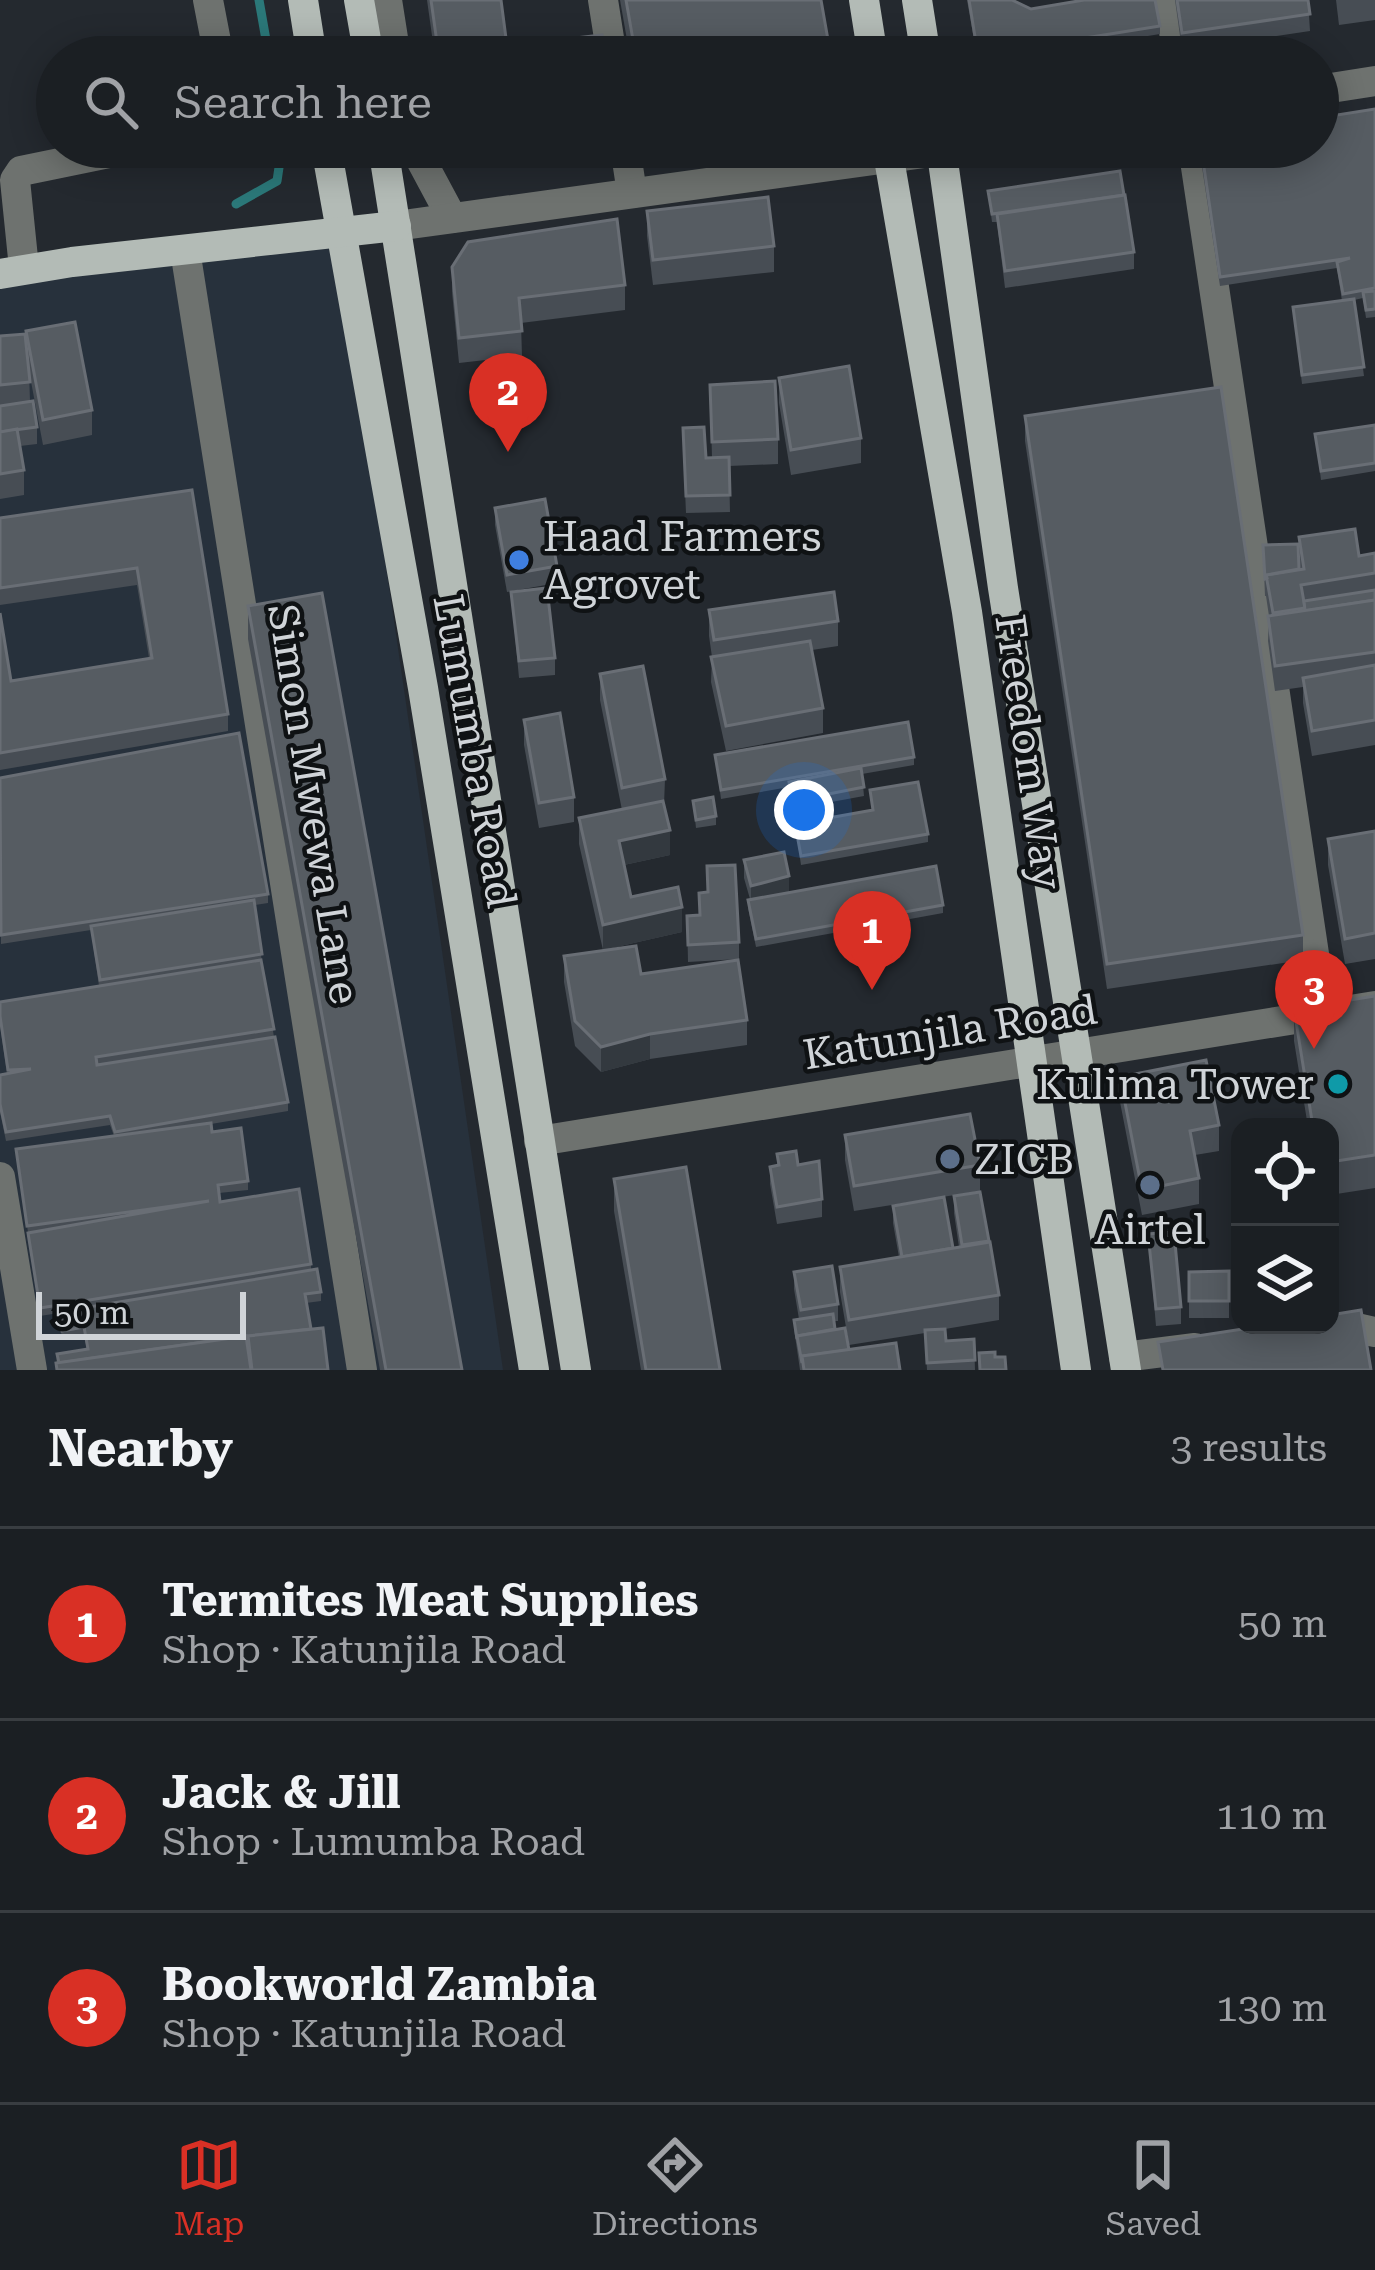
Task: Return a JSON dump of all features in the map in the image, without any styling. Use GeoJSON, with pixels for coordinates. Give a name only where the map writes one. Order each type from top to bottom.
{"type":"FeatureCollection","features":[{"type":"Feature","properties":{"kind":"main road"},"geometry":{"type":"LineString","coordinates":[[303,0],[309,36]]}},
{"type":"Feature","properties":{"kind":"main road"},"geometry":{"type":"LineString","coordinates":[[359,0],[365,36]]}},
{"type":"Feature","properties":{"kind":"main road"},"geometry":{"type":"LineString","coordinates":[[864,0],[870,36]]}},
{"type":"Feature","properties":{"kind":"main road"},"geometry":{"type":"LineString","coordinates":[[917,0],[923,36]]}},
{"type":"Feature","properties":{"kind":"main road","name":"Lumumba Road"},"geometry":{"type":"LineString","coordinates":[[329,168],[435,758],[534,1370]]}},
{"type":"Feature","properties":{"kind":"main road","name":"Lumumba Road"},"geometry":{"type":"LineString","coordinates":[[386,168],[576,1370]]}},
{"type":"Feature","properties":{"kind":"main road","name":"Freedom Way"},"geometry":{"type":"LineString","coordinates":[[891,168],[967,612],[1076,1370]]}},
{"type":"Feature","properties":{"kind":"main road","name":"Freedom Way"},"geometry":{"type":"LineString","coordinates":[[952,168],[1003,588],[1125,1364]]}},
{"type":"Feature","properties":{"kind":"main road"},"geometry":{"type":"LineString","coordinates":[[12,271],[396,226]]}},
{"type":"Feature","properties":{"kind":"street"},"geometry":{"type":"LineString","coordinates":[[208,0],[215,36]]}},
{"type":"Feature","properties":{"kind":"street"},"geometry":{"type":"LineString","coordinates":[[387,0],[393,36]]}},
{"type":"Feature","properties":{"kind":"street"},"geometry":{"type":"LineString","coordinates":[[604,0],[609,36]]}},
{"type":"Feature","properties":{"kind":"street"},"geometry":{"type":"LineString","coordinates":[[1169,0],[1175,36]]}},
{"type":"Feature","properties":{"kind":"street"},"geometry":{"type":"LineString","coordinates":[[1339,87],[1375,81]]}},
{"type":"Feature","properties":{"kind":"street"},"geometry":{"type":"LineString","coordinates":[[12,271],[14,180],[21,171],[36,168]]}},
{"type":"Feature","properties":{"kind":"street"},"geometry":{"type":"LineString","coordinates":[[425,168],[452,218]]}},
{"type":"Feature","properties":{"kind":"street"},"geometry":{"type":"LineString","coordinates":[[628,168],[632,194]]}},
{"type":"Feature","properties":{"kind":"street"},"geometry":{"type":"LineString","coordinates":[[396,226],[794,168]]}},
{"type":"Feature","properties":{"kind":"street"},"geometry":{"type":"LineString","coordinates":[[1196,168],[1323,1014]]}},
{"type":"Feature","properties":{"kind":"street","name":"Simon Mwewa Lane"},"geometry":{"type":"LineString","coordinates":[[185,250],[362,1370]]}},
{"type":"Feature","properties":{"kind":"street","name":"Katunjila Road"},"geometry":{"type":"LineString","coordinates":[[539,1141],[1375,1006]]}},
{"type":"Feature","properties":{"kind":"street"},"geometry":{"type":"LineString","coordinates":[[0,1178],[32,1370]]}},
{"type":"Feature","properties":{"kind":"street"},"geometry":{"type":"LineString","coordinates":[[1339,1329],[1375,1333]]}},
{"type":"Feature","properties":{"kind":"street"},"geometry":{"type":"LineString","coordinates":[[1125,1364],[1215,1345]]}},
{"type":"Feature","properties":{"kind":"shaded area"},"geometry":{"type":"Polygon","coordinates":[[[338,236],[503,1370],[0,1370],[0,275],[338,236]]]}},
{"type":"Feature","properties":{"kind":"building"},"geometry":{"type":"Polygon","coordinates":[[[431,0],[501,0],[506,36],[436,36],[431,0]]]}},
{"type":"Feature","properties":{"kind":"building"},"geometry":{"type":"Polygon","coordinates":[[[626,0],[821,0],[827,36],[632,36],[626,0]]]}},
{"type":"Feature","properties":{"kind":"building"},"geometry":{"type":"Polygon","coordinates":[[[969,0],[1012,0],[1031,9],[1084,0],[1155,0],[1160,26],[1097,36],[975,36],[969,0]]]}},
{"type":"Feature","properties":{"kind":"building"},"geometry":{"type":"Polygon","coordinates":[[[1177,0],[1308,0],[1310,14],[1182,33],[1177,0]]]}},
{"type":"Feature","properties":{"kind":"building"},"geometry":{"type":"Polygon","coordinates":[[[1375,109],[1375,288],[1343,294],[1337,262],[1350,258],[1220,277],[1204,168],[1339,168],[1339,115],[1375,109]]]}},
{"type":"Feature","properties":{"kind":"building"},"geometry":{"type":"Polygon","coordinates":[[[1120,171],[1124,195],[992,214],[988,191],[1120,171]]]}},
{"type":"Feature","properties":{"kind":"building"},"geometry":{"type":"Polygon","coordinates":[[[1125,195],[1134,252],[1005,271],[997,214],[1125,195]]]}},
{"type":"Feature","properties":{"kind":"building"},"geometry":{"type":"Polygon","coordinates":[[[768,197],[774,246],[653,260],[647,211],[768,197]]]}},
{"type":"Feature","properties":{"kind":"building"},"geometry":{"type":"Polygon","coordinates":[[[617,219],[625,285],[519,298],[522,331],[459,338],[452,267],[468,242],[617,219]]]}},
{"type":"Feature","properties":{"kind":"building"},"geometry":{"type":"Polygon","coordinates":[[[1375,291],[1375,309],[1366,310],[1363,292],[1375,291]]]}},
{"type":"Feature","properties":{"kind":"building"},"geometry":{"type":"Polygon","coordinates":[[[1354,299],[1364,367],[1302,375],[1293,307],[1354,299]]]}},
{"type":"Feature","properties":{"kind":"building"},"geometry":{"type":"Polygon","coordinates":[[[75,322],[92,410],[43,420],[26,331],[75,322]]]}},
{"type":"Feature","properties":{"kind":"building"},"geometry":{"type":"Polygon","coordinates":[[[25,334],[30,382],[0,385],[0,336],[25,334]]]}},
{"type":"Feature","properties":{"kind":"building"},"geometry":{"type":"Polygon","coordinates":[[[849,366],[861,438],[791,450],[779,378],[849,366]]]}},
{"type":"Feature","properties":{"kind":"building"},"geometry":{"type":"Polygon","coordinates":[[[775,381],[778,439],[712,442],[710,385],[775,381]]]}},
{"type":"Feature","properties":{"kind":"building"},"geometry":{"type":"Polygon","coordinates":[[[1221,387],[1303,935],[1107,964],[1025,416],[1221,387]]]}},
{"type":"Feature","properties":{"kind":"building"},"geometry":{"type":"Polygon","coordinates":[[[33,401],[37,427],[0,432],[0,406],[33,401]]]}},
{"type":"Feature","properties":{"kind":"building"},"geometry":{"type":"Polygon","coordinates":[[[1375,425],[1375,463],[1321,471],[1315,434],[1375,425]]]}},
{"type":"Feature","properties":{"kind":"building"},"geometry":{"type":"Polygon","coordinates":[[[704,427],[706,458],[729,457],[730,495],[686,496],[683,428],[704,427]]]}},
{"type":"Feature","properties":{"kind":"building"},"geometry":{"type":"Polygon","coordinates":[[[17,429],[24,470],[0,474],[0,432],[17,429]]]}},
{"type":"Feature","properties":{"kind":"building"},"geometry":{"type":"Polygon","coordinates":[[[192,490],[228,714],[0,753],[0,613],[11,681],[152,658],[137,568],[0,588],[0,518],[192,490]]]}},
{"type":"Feature","properties":{"kind":"building"},"geometry":{"type":"Polygon","coordinates":[[[545,499],[557,566],[507,575],[495,508],[545,499]]]}},
{"type":"Feature","properties":{"kind":"building"},"geometry":{"type":"Polygon","coordinates":[[[1355,529],[1359,556],[1375,553],[1375,573],[1301,585],[1305,608],[1273,613],[1266,575],[1304,569],[1299,537],[1355,529]]]}},
{"type":"Feature","properties":{"kind":"building"},"geometry":{"type":"Polygon","coordinates":[[[1298,544],[1299,569],[1265,579],[1263,545],[1298,544]]]}},
{"type":"Feature","properties":{"kind":"building"},"geometry":{"type":"Polygon","coordinates":[[[547,588],[555,658],[519,661],[511,592],[547,588]]]}},
{"type":"Feature","properties":{"kind":"building"},"geometry":{"type":"Polygon","coordinates":[[[1375,590],[1375,600],[1305,611],[1304,601],[1375,590]]]}},
{"type":"Feature","properties":{"kind":"building"},"geometry":{"type":"Polygon","coordinates":[[[834,592],[838,621],[714,640],[709,610],[834,592]]]}},
{"type":"Feature","properties":{"kind":"building"},"geometry":{"type":"Polygon","coordinates":[[[322,593],[462,1370],[386,1370],[248,606],[322,593]]]}},
{"type":"Feature","properties":{"kind":"building"},"geometry":{"type":"Polygon","coordinates":[[[1375,600],[1375,652],[1275,666],[1268,616],[1375,600]]]}},
{"type":"Feature","properties":{"kind":"building"},"geometry":{"type":"Polygon","coordinates":[[[810,641],[823,708],[726,726],[711,657],[810,641]]]}},
{"type":"Feature","properties":{"kind":"building"},"geometry":{"type":"Polygon","coordinates":[[[1375,665],[1375,720],[1312,731],[1303,678],[1375,665]]]}},
{"type":"Feature","properties":{"kind":"building"},"geometry":{"type":"Polygon","coordinates":[[[643,666],[665,779],[622,788],[600,674],[643,666]]]}},
{"type":"Feature","properties":{"kind":"building"},"geometry":{"type":"Polygon","coordinates":[[[560,713],[574,797],[539,803],[524,720],[560,713]]]}},
{"type":"Feature","properties":{"kind":"building"},"geometry":{"type":"Polygon","coordinates":[[[908,722],[914,757],[721,790],[715,755],[908,722]]]}},
{"type":"Feature","properties":{"kind":"building"},"geometry":{"type":"Polygon","coordinates":[[[239,733],[268,894],[1,935],[0,778],[239,733]]]}},
{"type":"Feature","properties":{"kind":"building"},"geometry":{"type":"Polygon","coordinates":[[[861,768],[864,787],[793,801],[789,782],[861,768]]]}},
{"type":"Feature","properties":{"kind":"building"},"geometry":{"type":"Polygon","coordinates":[[[918,782],[928,834],[801,856],[795,824],[873,810],[870,790],[918,782]]]}},
{"type":"Feature","properties":{"kind":"building"},"geometry":{"type":"Polygon","coordinates":[[[713,797],[716,816],[696,820],[693,801],[713,797]]]}},
{"type":"Feature","properties":{"kind":"building"},"geometry":{"type":"Polygon","coordinates":[[[663,801],[670,830],[619,841],[631,897],[678,887],[682,907],[603,925],[579,818],[663,801]]]}},
{"type":"Feature","properties":{"kind":"building"},"geometry":{"type":"Polygon","coordinates":[[[1375,831],[1375,933],[1345,939],[1328,839],[1375,831]]]}},
{"type":"Feature","properties":{"kind":"building"},"geometry":{"type":"Polygon","coordinates":[[[784,852],[789,876],[751,886],[744,860],[784,852]]]}},
{"type":"Feature","properties":{"kind":"building"},"geometry":{"type":"Polygon","coordinates":[[[735,865],[739,942],[688,945],[687,916],[700,915],[699,893],[708,892],[707,866],[735,865]]]}},
{"type":"Feature","properties":{"kind":"building"},"geometry":{"type":"Polygon","coordinates":[[[936,866],[943,905],[756,939],[748,900],[936,866]]]}},
{"type":"Feature","properties":{"kind":"building"},"geometry":{"type":"Polygon","coordinates":[[[254,900],[262,954],[100,980],[91,926],[254,900]]]}},
{"type":"Feature","properties":{"kind":"building"},"geometry":{"type":"Polygon","coordinates":[[[636,946],[641,974],[738,960],[747,1020],[650,1034],[601,1047],[575,1021],[564,956],[636,946]]]}},
{"type":"Feature","properties":{"kind":"building"},"geometry":{"type":"Polygon","coordinates":[[[261,960],[274,1029],[96,1057],[97,1065],[275,1037],[288,1102],[115,1132],[110,1116],[6,1132],[0,1075],[31,1069],[8,1070],[0,1002],[261,960]]]}},
{"type":"Feature","properties":{"kind":"building","name":"Kulima Tower"},"geometry":{"type":"Polygon","coordinates":[[[1375,996],[1375,1155],[1339,1161],[1339,1118],[1312,1118],[1294,1009],[1375,996]]]}},
{"type":"Feature","properties":{"kind":"building"},"geometry":{"type":"Polygon","coordinates":[[[1206,1060],[1219,1125],[1190,1131],[1199,1178],[1142,1190],[1120,1077],[1206,1060]]]}},
{"type":"Feature","properties":{"kind":"building"},"geometry":{"type":"Polygon","coordinates":[[[970,1114],[980,1165],[854,1186],[845,1135],[970,1114]]]}},
{"type":"Feature","properties":{"kind":"building"},"geometry":{"type":"Polygon","coordinates":[[[211,1123],[212,1132],[241,1128],[248,1181],[218,1185],[220,1202],[299,1189],[311,1264],[40,1308],[28,1233],[209,1201],[27,1226],[16,1149],[211,1123]]]}},
{"type":"Feature","properties":{"kind":"building"},"geometry":{"type":"Polygon","coordinates":[[[796,1151],[798,1165],[819,1161],[822,1199],[777,1207],[770,1167],[779,1165],[777,1154],[796,1151]]]}},
{"type":"Feature","properties":{"kind":"building"},"geometry":{"type":"Polygon","coordinates":[[[686,1167],[720,1370],[646,1370],[614,1179],[686,1167]]]}},
{"type":"Feature","properties":{"kind":"building"},"geometry":{"type":"Polygon","coordinates":[[[980,1192],[989,1241],[962,1245],[954,1196],[980,1192]]]}},
{"type":"Feature","properties":{"kind":"building"},"geometry":{"type":"Polygon","coordinates":[[[944,1197],[953,1248],[902,1257],[893,1206],[944,1197]]]}},
{"type":"Feature","properties":{"kind":"building"},"geometry":{"type":"Polygon","coordinates":[[[1174,1232],[1181,1307],[1156,1309],[1148,1234],[1174,1232]]]}},
{"type":"Feature","properties":{"kind":"building"},"geometry":{"type":"Polygon","coordinates":[[[990,1242],[999,1295],[849,1320],[840,1267],[990,1242]]]}},
{"type":"Feature","properties":{"kind":"building"},"geometry":{"type":"Polygon","coordinates":[[[832,1266],[838,1304],[801,1310],[794,1272],[832,1266]]]}},
{"type":"Feature","properties":{"kind":"building"},"geometry":{"type":"Polygon","coordinates":[[[317,1269],[321,1292],[305,1294],[311,1329],[248,1336],[248,1350],[246,1336],[59,1363],[57,1354],[88,1349],[84,1327],[62,1331],[59,1312],[317,1269]]]}},
{"type":"Feature","properties":{"kind":"building"},"geometry":{"type":"Polygon","coordinates":[[[1229,1271],[1229,1301],[1189,1301],[1189,1272],[1229,1271]]]}},
{"type":"Feature","properties":{"kind":"building"},"geometry":{"type":"Polygon","coordinates":[[[1361,1310],[1371,1370],[1163,1370],[1158,1342],[1231,1331],[1339,1334],[1339,1314],[1361,1310]]]}},
{"type":"Feature","properties":{"kind":"building"},"geometry":{"type":"Polygon","coordinates":[[[833,1314],[835,1329],[797,1339],[794,1320],[833,1314]]]}},
{"type":"Feature","properties":{"kind":"building"},"geometry":{"type":"Polygon","coordinates":[[[323,1328],[328,1370],[252,1370],[248,1336],[323,1328]]]}},
{"type":"Feature","properties":{"kind":"building"},"geometry":{"type":"Polygon","coordinates":[[[845,1328],[849,1350],[802,1356],[802,1363],[797,1336],[845,1328]]]}},
{"type":"Feature","properties":{"kind":"building"},"geometry":{"type":"Polygon","coordinates":[[[945,1329],[946,1341],[974,1339],[975,1360],[927,1363],[925,1330],[945,1329]]]}},
{"type":"Feature","properties":{"kind":"building"},"geometry":{"type":"Polygon","coordinates":[[[246,1336],[251,1370],[57,1370],[56,1363],[246,1336]]]}},
{"type":"Feature","properties":{"kind":"building"},"geometry":{"type":"Polygon","coordinates":[[[896,1343],[900,1370],[804,1370],[802,1356],[896,1343]]]}},
{"type":"Feature","properties":{"kind":"building"},"geometry":{"type":"Polygon","coordinates":[[[995,1352],[995,1357],[1005,1357],[1006,1370],[980,1370],[979,1353],[995,1352]]]}},
{"type":"Feature","properties":{"kind":"waterway"},"geometry":{"type":"LineString","coordinates":[[259,0],[265,36]]}},
{"type":"Feature","properties":{"kind":"waterway"},"geometry":{"type":"LineString","coordinates":[[236,204],[277,181],[279,168]]}},
{"type":"Feature","properties":{"kind":"place","name":"Jack & Jill"},"geometry":{"type":"Point","coordinates":[508,452]}},
{"type":"Feature","properties":{"kind":"place","name":"Haad Farmers Agrovet"},"geometry":{"type":"Point","coordinates":[519,560]}},
{"type":"Feature","properties":{"kind":"place","name":"Termites Meat Supplies"},"geometry":{"type":"Point","coordinates":[872,990]}},
{"type":"Feature","properties":{"kind":"place","name":"Bookworld Zambia"},"geometry":{"type":"Point","coordinates":[1314,1049]}},
{"type":"Feature","properties":{"kind":"place","name":"Kulima Tower"},"geometry":{"type":"Point","coordinates":[1338,1084]}},
{"type":"Feature","properties":{"kind":"place","name":"ZICB"},"geometry":{"type":"Point","coordinates":[950,1159]}},
{"type":"Feature","properties":{"kind":"place","name":"Airtel"},"geometry":{"type":"Point","coordinates":[1150,1185]}}]}
